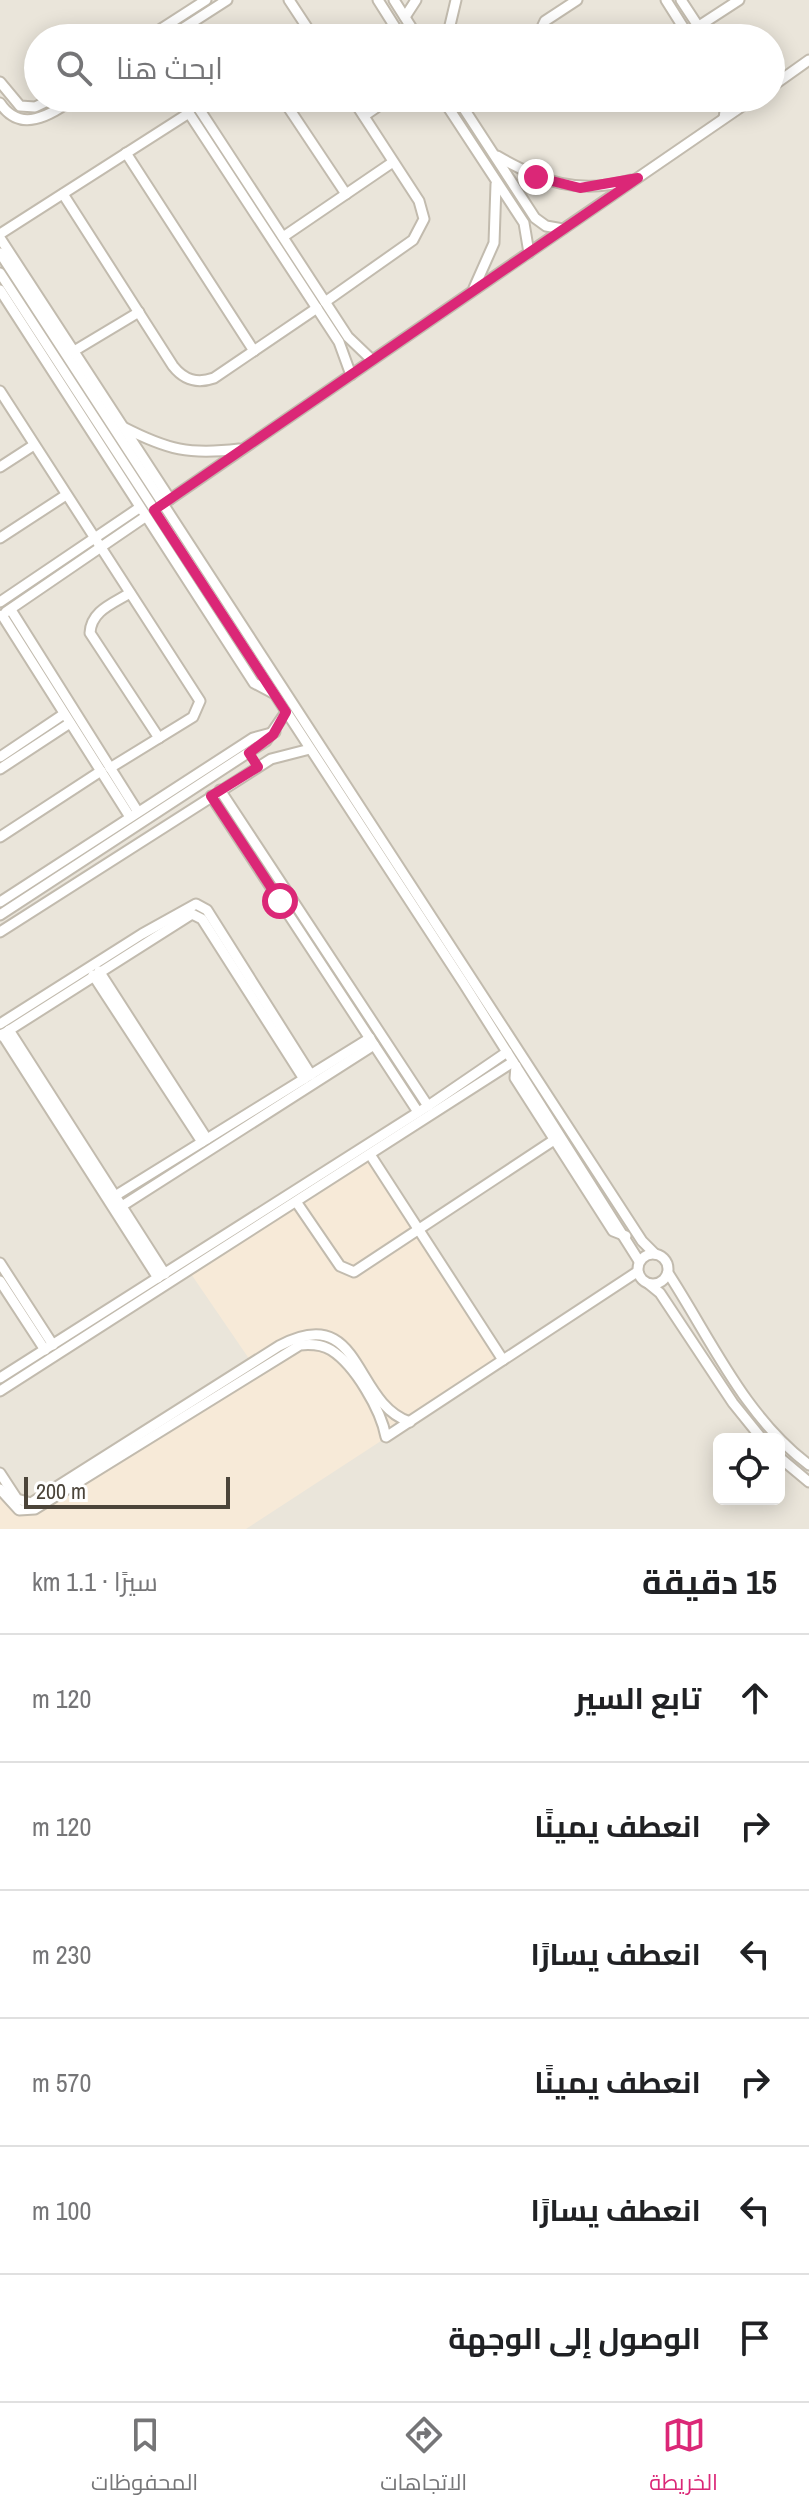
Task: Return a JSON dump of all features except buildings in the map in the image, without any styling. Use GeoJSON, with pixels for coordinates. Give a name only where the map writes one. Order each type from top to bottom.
{"type":"FeatureCollection","features":[{"type":"Feature","properties":{"kind":"street"},"geometry":{"type":"LineString","coordinates":[[181,15],[183,0]]}},
{"type":"Feature","properties":{"kind":"street"},"geometry":{"type":"LineString","coordinates":[[168,24],[206,0]]}},
{"type":"Feature","properties":{"kind":"street"},"geometry":{"type":"LineString","coordinates":[[190,24],[227,0]]}},
{"type":"Feature","properties":{"kind":"street"},"geometry":{"type":"LineString","coordinates":[[289,0],[302,24]]}},
{"type":"Feature","properties":{"kind":"street"},"geometry":{"type":"LineString","coordinates":[[378,0],[393,24]]}},
{"type":"Feature","properties":{"kind":"street"},"geometry":{"type":"LineString","coordinates":[[394,0],[409,24]]}},
{"type":"Feature","properties":{"kind":"street"},"geometry":{"type":"LineString","coordinates":[[450,24],[456,0]]}},
{"type":"Feature","properties":{"kind":"street"},"geometry":{"type":"LineString","coordinates":[[544,24],[577,0]]}},
{"type":"Feature","properties":{"kind":"street"},"geometry":{"type":"LineString","coordinates":[[666,0],[680,24]]}},
{"type":"Feature","properties":{"kind":"street"},"geometry":{"type":"LineString","coordinates":[[681,0],[698,24]]}},
{"type":"Feature","properties":{"kind":"street"},"geometry":{"type":"LineString","coordinates":[[702,24],[739,0]]}},
{"type":"Feature","properties":{"kind":"street"},"geometry":{"type":"LineString","coordinates":[[405,17],[413,1]]}},
{"type":"Feature","properties":{"kind":"street"},"geometry":{"type":"LineString","coordinates":[[785,77],[809,60]]}},
{"type":"Feature","properties":{"kind":"street"},"geometry":{"type":"LineString","coordinates":[[0,82],[20,106],[24,106]]}},
{"type":"Feature","properties":{"kind":"street"},"geometry":{"type":"LineString","coordinates":[[0,103],[10,115],[29,120],[54,112]]}},
{"type":"Feature","properties":{"kind":"street"},"geometry":{"type":"LineString","coordinates":[[184,112],[0,236],[46,316],[634,1228],[655,1254],[665,1260],[668,1273],[742,1394],[774,1433],[809,1465]]}},
{"type":"Feature","properties":{"kind":"street"},"geometry":{"type":"LineString","coordinates":[[197,112],[283,237],[321,305],[343,350],[351,375]]}},
{"type":"Feature","properties":{"kind":"street"},"geometry":{"type":"LineString","coordinates":[[197,112],[321,305],[372,360]]}},
{"type":"Feature","properties":{"kind":"street"},"geometry":{"type":"LineString","coordinates":[[291,112],[346,194]]}},
{"type":"Feature","properties":{"kind":"street"},"geometry":{"type":"LineString","coordinates":[[63,194],[176,370],[190,379],[214,378],[410,243],[422,229],[421,205],[361,112]]}},
{"type":"Feature","properties":{"kind":"street"},"geometry":{"type":"LineString","coordinates":[[364,116],[370,112]]}},
{"type":"Feature","properties":{"kind":"street"},"geometry":{"type":"LineString","coordinates":[[451,112],[526,226],[529,253]]}},
{"type":"Feature","properties":{"kind":"street"},"geometry":{"type":"LineString","coordinates":[[466,112],[537,220],[550,228],[563,229]]}},
{"type":"Feature","properties":{"kind":"street"},"geometry":{"type":"LineString","coordinates":[[724,119],[725,112]]}},
{"type":"Feature","properties":{"kind":"street"},"geometry":{"type":"LineString","coordinates":[[154,510],[734,112]]}},
{"type":"Feature","properties":{"kind":"street"},"geometry":{"type":"LineString","coordinates":[[126,153],[254,351]]}},
{"type":"Feature","properties":{"kind":"street"},"geometry":{"type":"LineString","coordinates":[[494,154],[536,177],[571,187],[607,186],[638,178]]}},
{"type":"Feature","properties":{"kind":"street"},"geometry":{"type":"LineString","coordinates":[[283,237],[393,162]]}},
{"type":"Feature","properties":{"kind":"street"},"geometry":{"type":"LineString","coordinates":[[471,292],[494,243],[495,180]]}},
{"type":"Feature","properties":{"kind":"street"},"geometry":{"type":"LineString","coordinates":[[526,226],[537,220]]}},
{"type":"Feature","properties":{"kind":"street"},"geometry":{"type":"LineString","coordinates":[[0,253],[74,351],[166,501]]}},
{"type":"Feature","properties":{"kind":"street"},"geometry":{"type":"LineString","coordinates":[[0,273],[626,1236],[638,1267],[649,1284],[660,1293],[733,1403],[757,1433]]}},
{"type":"Feature","properties":{"kind":"street"},"geometry":{"type":"LineString","coordinates":[[0,290],[254,683],[273,693]]}},
{"type":"Feature","properties":{"kind":"street"},"geometry":{"type":"LineString","coordinates":[[74,351],[139,312]]}},
{"type":"Feature","properties":{"kind":"street"},"geometry":{"type":"LineString","coordinates":[[0,837],[193,717],[200,701],[1,395]]}},
{"type":"Feature","properties":{"kind":"street"},"geometry":{"type":"LineString","coordinates":[[123,427],[160,445],[185,452],[242,449]]}},
{"type":"Feature","properties":{"kind":"street"},"geometry":{"type":"LineString","coordinates":[[0,467],[34,445]]}},
{"type":"Feature","properties":{"kind":"street"},"geometry":{"type":"LineString","coordinates":[[0,538],[66,495]]}},
{"type":"Feature","properties":{"kind":"street"},"geometry":{"type":"LineString","coordinates":[[0,602],[139,508]]}},
{"type":"Feature","properties":{"kind":"street"},"geometry":{"type":"LineString","coordinates":[[4,614],[145,517]]}},
{"type":"Feature","properties":{"kind":"street"},"geometry":{"type":"LineString","coordinates":[[130,593],[97,613],[91,622],[90,633],[159,738]]}},
{"type":"Feature","properties":{"kind":"street"},"geometry":{"type":"LineString","coordinates":[[4,614],[67,719],[105,770]]}},
{"type":"Feature","properties":{"kind":"street"},"geometry":{"type":"LineString","coordinates":[[4,614],[134,815]]}},
{"type":"Feature","properties":{"kind":"street"},"geometry":{"type":"LineString","coordinates":[[0,915],[249,753],[275,732],[286,712]]}},
{"type":"Feature","properties":{"kind":"street"},"geometry":{"type":"LineString","coordinates":[[0,757],[67,719]]}},
{"type":"Feature","properties":{"kind":"street"},"geometry":{"type":"LineString","coordinates":[[0,769],[67,719]]}},
{"type":"Feature","properties":{"kind":"street"},"geometry":{"type":"LineString","coordinates":[[0,902],[253,738],[275,732]]}},
{"type":"Feature","properties":{"kind":"street"},"geometry":{"type":"LineString","coordinates":[[0,932],[258,767],[283,753],[310,749]]}},
{"type":"Feature","properties":{"kind":"street"},"geometry":{"type":"LineString","coordinates":[[249,753],[258,767]]}},
{"type":"Feature","properties":{"kind":"street"},"geometry":{"type":"LineString","coordinates":[[216,793],[372,1042],[423,1109]]}},
{"type":"Feature","properties":{"kind":"street"},"geometry":{"type":"LineString","coordinates":[[216,793],[423,1109]]}},
{"type":"Feature","properties":{"kind":"street"},"geometry":{"type":"LineString","coordinates":[[3,1031],[142,934],[196,904],[207,910],[308,1077]]}},
{"type":"Feature","properties":{"kind":"street"},"geometry":{"type":"LineString","coordinates":[[3,1031],[187,915],[197,916],[308,1077]]}},
{"type":"Feature","properties":{"kind":"street"},"geometry":{"type":"LineString","coordinates":[[96,973],[204,1141]]}},
{"type":"Feature","properties":{"kind":"street"},"geometry":{"type":"LineString","coordinates":[[3,1031],[161,1276]]}},
{"type":"Feature","properties":{"kind":"street"},"geometry":{"type":"LineString","coordinates":[[3,1031],[122,1206],[161,1276]]}},
{"type":"Feature","properties":{"kind":"street"},"geometry":{"type":"LineString","coordinates":[[115,1196],[308,1077],[372,1042]]}},
{"type":"Feature","properties":{"kind":"street"},"geometry":{"type":"LineString","coordinates":[[122,1206],[372,1042]]}},
{"type":"Feature","properties":{"kind":"street"},"geometry":{"type":"LineString","coordinates":[[0,1378],[423,1109],[507,1052]]}},
{"type":"Feature","properties":{"kind":"street"},"geometry":{"type":"LineString","coordinates":[[515,1064],[515,1078],[554,1140],[613,1231],[626,1236]]}},
{"type":"Feature","properties":{"kind":"street"},"geometry":{"type":"LineString","coordinates":[[0,1391],[515,1064]]}},
{"type":"Feature","properties":{"kind":"street"},"geometry":{"type":"LineString","coordinates":[[297,1203],[340,1266],[349,1272],[360,1270],[554,1140]]}},
{"type":"Feature","properties":{"kind":"street"},"geometry":{"type":"LineString","coordinates":[[371,1156],[503,1360]]}},
{"type":"Feature","properties":{"kind":"street"},"geometry":{"type":"LineString","coordinates":[[0,1473],[17,1499],[31,1503],[300,1345],[315,1344],[340,1357],[384,1414],[386,1437],[638,1267],[647,1255],[655,1254]]}},
{"type":"Feature","properties":{"kind":"street"},"geometry":{"type":"LineString","coordinates":[[0,1263],[49,1347]]}},
{"type":"Feature","properties":{"kind":"street"},"geometry":{"type":"LineString","coordinates":[[649,1284],[661,1282],[668,1273]]}},
{"type":"Feature","properties":{"kind":"street"},"geometry":{"type":"LineString","coordinates":[[0,1281],[49,1347]]}},
{"type":"Feature","properties":{"kind":"street"},"geometry":{"type":"LineString","coordinates":[[384,1414],[410,1422]]}},
{"type":"Feature","properties":{"kind":"street"},"geometry":{"type":"LineString","coordinates":[[0,1489],[19,1510],[35,1509],[154,1430]]}},
{"type":"Feature","properties":{"kind":"street"},"geometry":{"type":"LineString","coordinates":[[785,1462],[809,1482]]}},
{"type":"Feature","properties":{"kind":"shaded area"},"geometry":{"type":"Polygon","coordinates":[[[0,0],[809,0],[809,1529],[0,1529],[0,0]]]}},
{"type":"Feature","properties":{"kind":"shaded area"},"geometry":{"type":"Polygon","coordinates":[[[366,1158],[499,1364],[246,1529],[0,1529],[0,1481],[19,1506],[29,1507],[254,1366],[189,1271],[366,1158]]]}},
{"type":"Feature","properties":{"kind":"route"},"geometry":{"type":"LineString","coordinates":[[280,901],[211,796],[258,767],[249,753],[273,735],[286,712],[154,510],[638,178],[607,186],[580,188],[536,177]]}}]}
